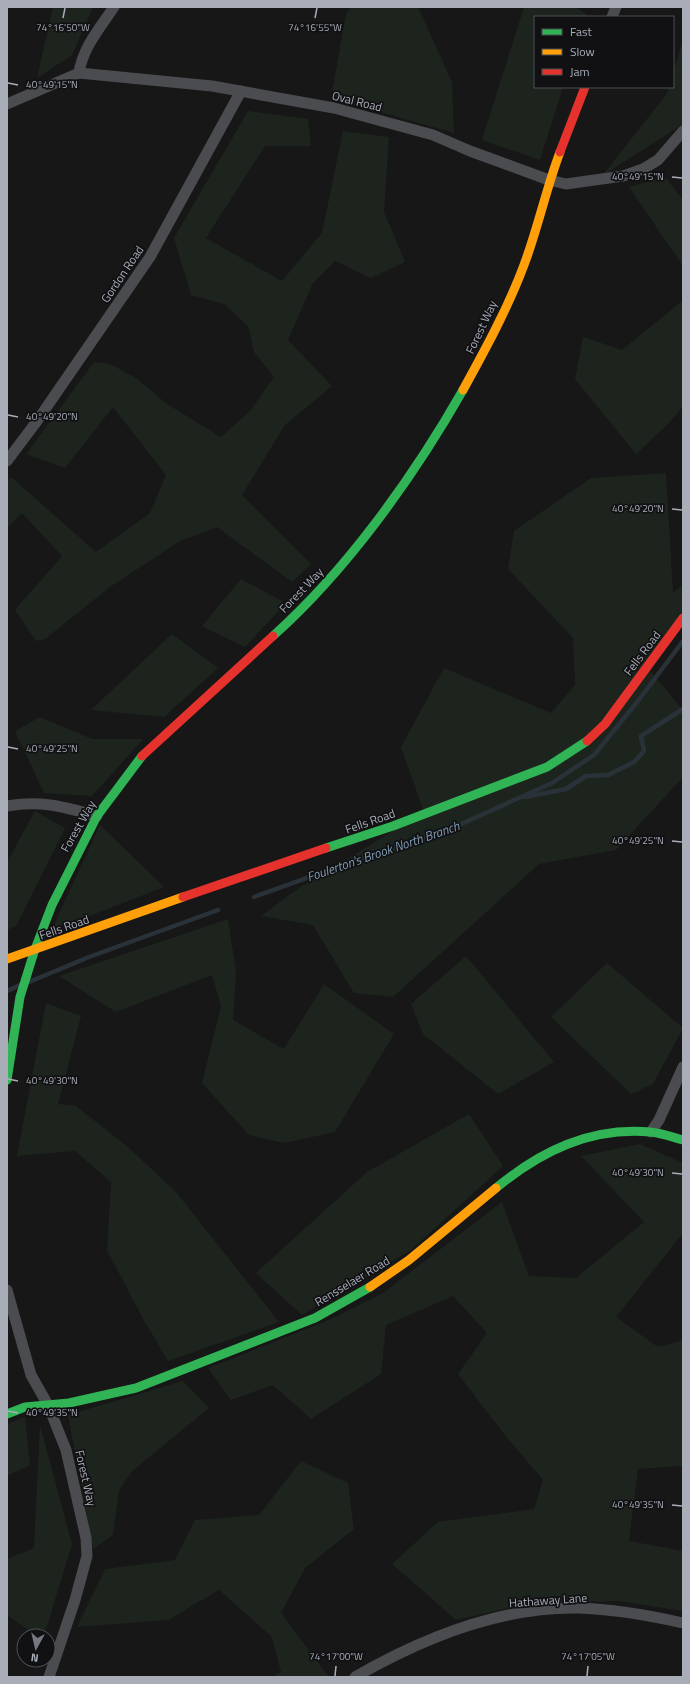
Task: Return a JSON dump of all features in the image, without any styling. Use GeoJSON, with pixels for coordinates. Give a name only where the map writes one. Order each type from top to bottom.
{"type":"FeatureCollection","features":[{"type":"Feature","properties":{"kind":"street"},"geometry":{"type":"LineString","coordinates":[[79,73],[81,59],[86,49],[114,7]]}},
{"type":"Feature","properties":{"kind":"street","name":"Oval Road"},"geometry":{"type":"LineString","coordinates":[[7,104],[79,73],[212,86],[334,108],[433,135],[470,151],[549,180],[566,184],[624,176],[643,169],[658,160],[683,131]]}},
{"type":"Feature","properties":{"kind":"street","name":"Forest Way"},"geometry":{"type":"LineString","coordinates":[[7,1080],[20,997],[35,949],[52,905],[97,816],[142,755],[160,737],[225,682],[314,596],[355,550],[399,491],[440,430],[486,350],[524,265],[549,180],[585,88]]}},
{"type":"Feature","properties":{"kind":"street","name":"Gordon Road"},"geometry":{"type":"LineString","coordinates":[[7,461],[37,421],[150,257],[242,91]]}},
{"type":"Feature","properties":{"kind":"street","name":"Fells Road"},"geometry":{"type":"LineString","coordinates":[[7,959],[233,879],[393,826],[548,767],[586,742],[605,724],[683,618]]}},
{"type":"Feature","properties":{"kind":"street"},"geometry":{"type":"LineString","coordinates":[[7,806],[22,803],[53,804],[97,816]]}},
{"type":"Feature","properties":{"kind":"street"},"geometry":{"type":"LineString","coordinates":[[651,1132],[683,1067]]}},
{"type":"Feature","properties":{"kind":"street","name":"Rensselaer Road"},"geometry":{"type":"LineString","coordinates":[[7,1414],[25,1407],[69,1403],[136,1388],[315,1318],[368,1289],[409,1260],[517,1171],[546,1153],[584,1137],[626,1132],[651,1132],[683,1140]]}},
{"type":"Feature","properties":{"kind":"street","name":"Forest Way"},"geometry":{"type":"LineString","coordinates":[[7,1290],[31,1376],[48,1405],[66,1450],[84,1531],[87,1556],[70,1615],[49,1677]]}},
{"type":"Feature","properties":{"kind":"street","name":"Hathaway Lane"},"geometry":{"type":"LineString","coordinates":[[355,1677],[408,1650],[465,1627],[505,1616],[576,1608],[610,1610],[683,1622]]}},
{"type":"Feature","properties":{"kind":"shaded area"},"geometry":{"type":"Polygon","coordinates":[[[53,7],[93,7],[72,55],[37,78],[53,7]]]}},
{"type":"Feature","properties":{"kind":"shaded area"},"geometry":{"type":"Polygon","coordinates":[[[351,7],[418,7],[452,82],[454,133],[331,98],[346,14],[351,7]]]}},
{"type":"Feature","properties":{"kind":"shaded area"},"geometry":{"type":"Polygon","coordinates":[[[524,7],[575,7],[587,14],[586,16],[534,16],[534,88],[563,88],[540,160],[482,140],[524,7]]]}},
{"type":"Feature","properties":{"kind":"shaded area"},"geometry":{"type":"Polygon","coordinates":[[[683,40],[683,124],[602,176],[666,95],[669,88],[674,88],[674,70],[683,40]]]}},
{"type":"Feature","properties":{"kind":"shaded area"},"geometry":{"type":"Polygon","coordinates":[[[248,111],[308,119],[311,146],[265,146],[206,238],[282,281],[322,233],[343,131],[389,137],[384,212],[405,262],[371,278],[335,261],[313,283],[288,340],[332,386],[285,425],[242,495],[311,564],[292,582],[217,527],[180,541],[110,587],[45,639],[36,641],[15,610],[62,556],[22,513],[7,528],[7,482],[11,477],[96,552],[150,513],[166,475],[113,407],[65,468],[26,454],[94,362],[110,364],[136,378],[167,404],[221,437],[250,411],[274,377],[254,352],[248,326],[224,304],[191,295],[174,238],[248,111]]]}},
{"type":"Feature","properties":{"kind":"shaded area"},"geometry":{"type":"Polygon","coordinates":[[[665,177],[683,200],[683,266],[629,187],[665,177]]]}},
{"type":"Feature","properties":{"kind":"shaded area"},"geometry":{"type":"Polygon","coordinates":[[[681,302],[683,305],[683,406],[669,423],[636,454],[575,379],[583,337],[622,350],[681,302]]]}},
{"type":"Feature","properties":{"kind":"shaded area"},"geometry":{"type":"Polygon","coordinates":[[[666,473],[673,593],[683,585],[683,618],[646,666],[683,710],[683,777],[616,850],[539,864],[393,997],[354,993],[313,925],[261,916],[299,888],[424,812],[401,747],[444,668],[551,713],[575,685],[573,638],[508,569],[514,531],[591,478],[666,473]]]}},
{"type":"Feature","properties":{"kind":"shaded area"},"geometry":{"type":"Polygon","coordinates":[[[241,579],[286,603],[245,647],[202,626],[241,579]]]}},
{"type":"Feature","properties":{"kind":"shaded area"},"geometry":{"type":"Polygon","coordinates":[[[172,634],[218,668],[164,717],[91,710],[172,634]]]}},
{"type":"Feature","properties":{"kind":"shaded area"},"geometry":{"type":"Polygon","coordinates":[[[40,717],[92,739],[143,739],[92,796],[44,793],[15,731],[40,717]]]}},
{"type":"Feature","properties":{"kind":"shaded area"},"geometry":{"type":"Polygon","coordinates":[[[35,811],[65,828],[16,926],[7,930],[7,862],[35,811]]]}},
{"type":"Feature","properties":{"kind":"shaded area"},"geometry":{"type":"Polygon","coordinates":[[[100,825],[164,887],[51,931],[100,825]]]}},
{"type":"Feature","properties":{"kind":"shaded area"},"geometry":{"type":"Polygon","coordinates":[[[228,919],[236,972],[233,1020],[284,1049],[324,984],[394,1034],[335,1132],[284,1143],[249,1135],[202,1083],[221,1006],[212,975],[116,1012],[59,976],[228,919]]]}},
{"type":"Feature","properties":{"kind":"shaded area"},"geometry":{"type":"Polygon","coordinates":[[[466,956],[554,1062],[498,1094],[423,1034],[411,1004],[466,956]]]}},
{"type":"Feature","properties":{"kind":"shaded area"},"geometry":{"type":"Polygon","coordinates":[[[607,963],[683,1028],[653,1084],[631,1094],[551,1017],[607,963]]]}},
{"type":"Feature","properties":{"kind":"shaded area"},"geometry":{"type":"Polygon","coordinates":[[[46,1003],[81,1016],[58,1104],[76,1106],[128,1147],[176,1192],[279,1322],[168,1361],[142,1317],[107,1250],[111,1182],[75,1151],[17,1156],[46,1003]]]}},
{"type":"Feature","properties":{"kind":"shaded area"},"geometry":{"type":"Polygon","coordinates":[[[469,1114],[503,1166],[411,1250],[302,1315],[256,1273],[367,1172],[469,1114]]]}},
{"type":"Feature","properties":{"kind":"shaded area"},"geometry":{"type":"Polygon","coordinates":[[[640,1144],[683,1163],[683,1233],[616,1317],[658,1347],[683,1340],[683,1466],[638,1469],[629,1541],[683,1551],[683,1611],[619,1601],[530,1603],[456,1620],[392,1564],[438,1522],[534,1509],[543,1480],[504,1434],[458,1374],[487,1333],[453,1296],[386,1325],[381,1374],[311,1419],[273,1385],[231,1400],[208,1368],[331,1319],[383,1293],[502,1202],[529,1276],[576,1278],[644,1222],[581,1156],[640,1144]]]}},
{"type":"Feature","properties":{"kind":"shaded area"},"geometry":{"type":"Polygon","coordinates":[[[183,1381],[209,1408],[131,1472],[119,1491],[113,1535],[93,1549],[68,1415],[183,1381]]]}},
{"type":"Feature","properties":{"kind":"shaded area"},"geometry":{"type":"Polygon","coordinates":[[[25,1417],[30,1465],[7,1476],[7,1424],[25,1417]]]}},
{"type":"Feature","properties":{"kind":"shaded area"},"geometry":{"type":"Polygon","coordinates":[[[40,1425],[72,1544],[46,1628],[26,1628],[7,1615],[7,1559],[34,1548],[40,1425]]]}},
{"type":"Feature","properties":{"kind":"shaded area"},"geometry":{"type":"Polygon","coordinates":[[[301,1461],[348,1483],[354,1529],[305,1568],[281,1613],[329,1677],[271,1677],[281,1672],[272,1637],[219,1590],[168,1620],[77,1627],[105,1569],[175,1560],[195,1520],[259,1515],[301,1461]]]}},
{"type":"Feature","properties":{"kind":"waterway","name":"Foulerton's Brook North Branch"},"geometry":{"type":"LineString","coordinates":[[254,897],[393,847],[437,835],[552,783],[594,755],[638,701],[683,641]]}},
{"type":"Feature","properties":{"kind":"waterway"},"geometry":{"type":"LineString","coordinates":[[525,797],[566,789],[586,776],[608,775],[634,762],[644,751],[641,736],[683,709]]}},
{"type":"Feature","properties":{"kind":"waterway","name":"Foulerton's Brook North Branch"},"geometry":{"type":"LineString","coordinates":[[29,982],[89,957],[218,910]]}},
{"type":"Feature","properties":{"kind":"waterway","name":"Foulerton's Brook North Branch"},"geometry":{"type":"LineString","coordinates":[[7,991],[20,985]]}},
{"type":"Feature","properties":{"kind":"traffic: fast"},"geometry":{"type":"LineString","coordinates":[[273,636],[327,582],[353,552],[401,488],[444,423],[463,390]]}},
{"type":"Feature","properties":{"kind":"traffic: fast"},"geometry":{"type":"LineString","coordinates":[[326,848],[393,826],[547,767],[587,741]]}},
{"type":"Feature","properties":{"kind":"traffic: fast"},"geometry":{"type":"LineString","coordinates":[[7,1080],[20,997],[35,949],[52,905],[97,816],[142,756]]}},
{"type":"Feature","properties":{"kind":"traffic: fast"},"geometry":{"type":"LineString","coordinates":[[496,1188],[531,1163],[549,1153],[567,1144],[587,1138],[607,1133],[628,1131],[650,1132],[683,1140]]}},
{"type":"Feature","properties":{"kind":"traffic: fast"},"geometry":{"type":"LineString","coordinates":[[7,1414],[25,1407],[69,1403],[136,1388],[315,1318],[370,1287]]}},
{"type":"Feature","properties":{"kind":"traffic: slow"},"geometry":{"type":"LineString","coordinates":[[463,390],[496,329],[518,281],[560,152]]}},
{"type":"Feature","properties":{"kind":"traffic: slow"},"geometry":{"type":"LineString","coordinates":[[7,959],[183,897]]}},
{"type":"Feature","properties":{"kind":"traffic: slow"},"geometry":{"type":"LineString","coordinates":[[370,1287],[409,1260],[496,1188]]}},
{"type":"Feature","properties":{"kind":"traffic: jam"},"geometry":{"type":"LineString","coordinates":[[560,152],[585,88]]}},
{"type":"Feature","properties":{"kind":"traffic: jam"},"geometry":{"type":"LineString","coordinates":[[587,741],[605,724],[683,618]]}},
{"type":"Feature","properties":{"kind":"traffic: jam"},"geometry":{"type":"LineString","coordinates":[[142,756],[273,636]]}},
{"type":"Feature","properties":{"kind":"traffic: jam"},"geometry":{"type":"LineString","coordinates":[[183,897],[326,848]]}}]}
